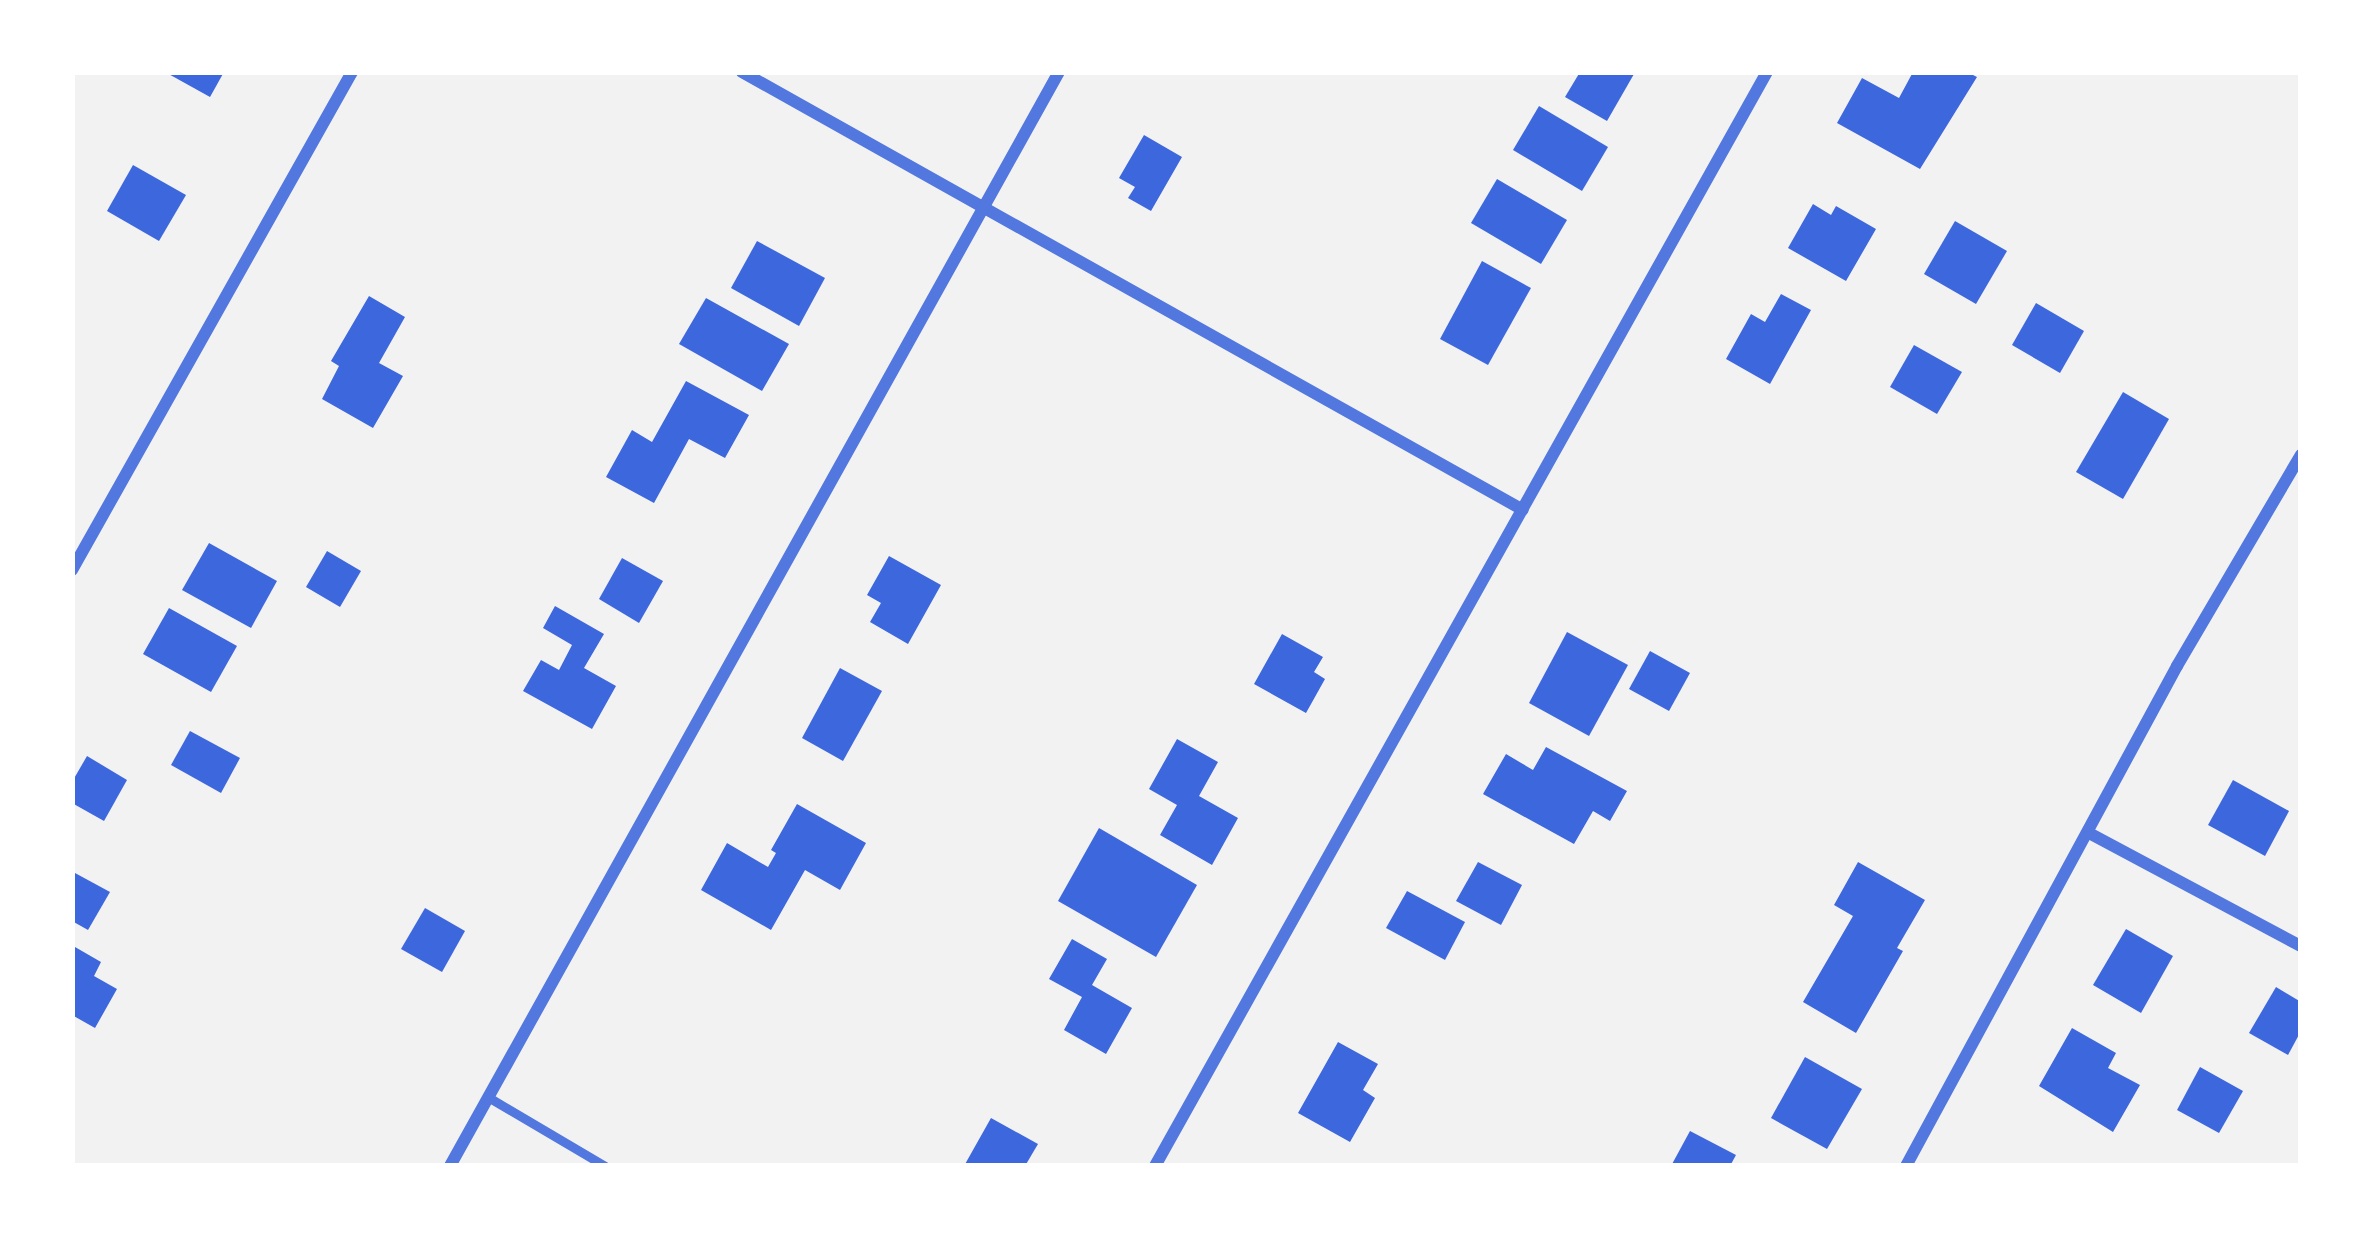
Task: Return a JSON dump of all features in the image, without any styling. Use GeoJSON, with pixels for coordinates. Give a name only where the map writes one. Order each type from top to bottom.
{"type":"FeatureCollection","features":[{"type":"Feature","properties":{"kind":"street"},"geometry":{"type":"LineString","coordinates":[[72,570],[352,72]]}},
{"type":"Feature","properties":{"kind":"street"},"geometry":{"type":"LineString","coordinates":[[742,72],[1523,510]]}},
{"type":"Feature","properties":{"kind":"street"},"geometry":{"type":"LineString","coordinates":[[450,1166],[1059,72]]}},
{"type":"Feature","properties":{"kind":"street"},"geometry":{"type":"LineString","coordinates":[[1155,1166],[1767,72]]}},
{"type":"Feature","properties":{"kind":"street"},"geometry":{"type":"LineString","coordinates":[[1906,1166],[2177,666],[2301,455]]}},
{"type":"Feature","properties":{"kind":"street"},"geometry":{"type":"LineString","coordinates":[[2090,832],[2301,946]]}},
{"type":"Feature","properties":{"kind":"lane"},"geometry":{"type":"LineString","coordinates":[[488,1097],[605,1166]]}},
{"type":"Feature","properties":{"kind":"building"},"geometry":{"type":"Polygon","coordinates":[[[165,72],[224,72],[210,97],[165,72]]]}},
{"type":"Feature","properties":{"kind":"building"},"geometry":{"type":"Polygon","coordinates":[[[1580,72],[1634,74],[1607,121],[1565,97],[1580,72]]]}},
{"type":"Feature","properties":{"kind":"building"},"geometry":{"type":"Polygon","coordinates":[[[1913,72],[1967,72],[1977,77],[1920,169],[1837,123],[1862,78],[1899,98],[1913,72]]]}},
{"type":"Feature","properties":{"kind":"building"},"geometry":{"type":"Polygon","coordinates":[[[1539,106],[1608,147],[1582,191],[1513,150],[1539,106]]]}},
{"type":"Feature","properties":{"kind":"building"},"geometry":{"type":"Polygon","coordinates":[[[1144,135],[1182,157],[1151,211],[1128,198],[1135,187],[1119,178],[1144,135]]]}},
{"type":"Feature","properties":{"kind":"building"},"geometry":{"type":"Polygon","coordinates":[[[133,165],[186,195],[159,241],[107,211],[133,165]]]}},
{"type":"Feature","properties":{"kind":"building"},"geometry":{"type":"Polygon","coordinates":[[[1497,179],[1567,220],[1541,264],[1471,223],[1497,179]]]}},
{"type":"Feature","properties":{"kind":"building"},"geometry":{"type":"Polygon","coordinates":[[[1813,204],[1831,215],[1836,206],[1876,229],[1846,281],[1788,248],[1813,204]]]}},
{"type":"Feature","properties":{"kind":"building"},"geometry":{"type":"Polygon","coordinates":[[[1955,221],[2007,251],[1976,304],[1924,274],[1955,221]]]}},
{"type":"Feature","properties":{"kind":"building"},"geometry":{"type":"Polygon","coordinates":[[[757,241],[825,278],[799,326],[731,288],[757,241]]]}},
{"type":"Feature","properties":{"kind":"building"},"geometry":{"type":"Polygon","coordinates":[[[1482,261],[1531,288],[1488,365],[1440,339],[1482,261]]]}},
{"type":"Feature","properties":{"kind":"building"},"geometry":{"type":"Polygon","coordinates":[[[1781,294],[1811,310],[1770,384],[1726,359],[1751,314],[1765,322],[1781,294]]]}},
{"type":"Feature","properties":{"kind":"building"},"geometry":{"type":"Polygon","coordinates":[[[369,296],[405,317],[379,363],[403,376],[373,428],[322,399],[339,366],[331,361],[369,296]]]}},
{"type":"Feature","properties":{"kind":"building"},"geometry":{"type":"Polygon","coordinates":[[[706,298],[789,344],[762,391],[679,344],[706,298]]]}},
{"type":"Feature","properties":{"kind":"building"},"geometry":{"type":"Polygon","coordinates":[[[2036,303],[2084,331],[2060,373],[2012,345],[2036,303]]]}},
{"type":"Feature","properties":{"kind":"building"},"geometry":{"type":"Polygon","coordinates":[[[1914,345],[1962,372],[1937,414],[1890,387],[1914,345]]]}},
{"type":"Feature","properties":{"kind":"building"},"geometry":{"type":"Polygon","coordinates":[[[686,381],[749,415],[725,458],[689,439],[654,503],[606,477],[632,430],[652,442],[686,381]]]}},
{"type":"Feature","properties":{"kind":"building"},"geometry":{"type":"Polygon","coordinates":[[[2123,392],[2169,419],[2123,499],[2076,472],[2123,392]]]}},
{"type":"Feature","properties":{"kind":"building"},"geometry":{"type":"Polygon","coordinates":[[[209,543],[277,581],[251,628],[182,590],[209,543]]]}},
{"type":"Feature","properties":{"kind":"building"},"geometry":{"type":"Polygon","coordinates":[[[327,551],[361,571],[340,607],[306,587],[327,551]]]}},
{"type":"Feature","properties":{"kind":"building"},"geometry":{"type":"Polygon","coordinates":[[[889,556],[941,585],[908,644],[870,622],[881,603],[867,595],[889,556]]]}},
{"type":"Feature","properties":{"kind":"building"},"geometry":{"type":"Polygon","coordinates":[[[622,558],[663,581],[639,623],[599,599],[622,558]]]}},
{"type":"Feature","properties":{"kind":"building"},"geometry":{"type":"Polygon","coordinates":[[[555,606],[604,634],[584,668],[616,686],[592,729],[523,691],[541,660],[559,670],[572,645],[543,628],[555,606]]]}},
{"type":"Feature","properties":{"kind":"building"},"geometry":{"type":"Polygon","coordinates":[[[169,608],[237,646],[211,692],[143,654],[169,608]]]}},
{"type":"Feature","properties":{"kind":"building"},"geometry":{"type":"Polygon","coordinates":[[[1567,632],[1628,665],[1589,736],[1529,703],[1567,632]]]}},
{"type":"Feature","properties":{"kind":"building"},"geometry":{"type":"Polygon","coordinates":[[[1282,634],[1323,657],[1314,672],[1325,679],[1306,713],[1254,684],[1282,634]]]}},
{"type":"Feature","properties":{"kind":"building"},"geometry":{"type":"Polygon","coordinates":[[[1650,651],[1690,673],[1669,711],[1629,689],[1650,651]]]}},
{"type":"Feature","properties":{"kind":"building"},"geometry":{"type":"Polygon","coordinates":[[[840,668],[882,691],[843,761],[802,738],[840,668]]]}},
{"type":"Feature","properties":{"kind":"building"},"geometry":{"type":"Polygon","coordinates":[[[190,731],[240,758],[221,793],[171,765],[190,731]]]}},
{"type":"Feature","properties":{"kind":"building"},"geometry":{"type":"Polygon","coordinates":[[[1177,739],[1218,762],[1199,796],[1238,818],[1212,865],[1160,835],[1177,805],[1149,789],[1177,739]]]}},
{"type":"Feature","properties":{"kind":"building"},"geometry":{"type":"Polygon","coordinates":[[[1546,747],[1627,791],[1610,821],[1593,811],[1574,844],[1483,794],[1506,754],[1533,770],[1546,747]]]}},
{"type":"Feature","properties":{"kind":"building"},"geometry":{"type":"Polygon","coordinates":[[[87,756],[127,780],[104,821],[72,803],[72,782],[87,756]]]}},
{"type":"Feature","properties":{"kind":"building"},"geometry":{"type":"Polygon","coordinates":[[[2233,780],[2289,811],[2265,856],[2208,825],[2233,780]]]}},
{"type":"Feature","properties":{"kind":"building"},"geometry":{"type":"Polygon","coordinates":[[[797,804],[866,843],[840,890],[805,870],[771,930],[701,890],[727,843],[768,867],[776,853],[771,850],[797,804]]]}},
{"type":"Feature","properties":{"kind":"building"},"geometry":{"type":"Polygon","coordinates":[[[1099,828],[1197,885],[1156,957],[1058,901],[1099,828]]]}},
{"type":"Feature","properties":{"kind":"building"},"geometry":{"type":"Polygon","coordinates":[[[1478,862],[1522,885],[1501,925],[1456,901],[1478,862]]]}},
{"type":"Feature","properties":{"kind":"building"},"geometry":{"type":"Polygon","coordinates":[[[1858,862],[1925,900],[1897,948],[1903,951],[1856,1033],[1803,1002],[1853,916],[1834,905],[1858,862]]]}},
{"type":"Feature","properties":{"kind":"building"},"geometry":{"type":"Polygon","coordinates":[[[75,873],[110,892],[88,930],[72,921],[75,873]]]}},
{"type":"Feature","properties":{"kind":"building"},"geometry":{"type":"Polygon","coordinates":[[[1407,891],[1465,922],[1445,960],[1386,928],[1407,891]]]}},
{"type":"Feature","properties":{"kind":"building"},"geometry":{"type":"Polygon","coordinates":[[[425,908],[465,931],[442,972],[401,949],[425,908]]]}},
{"type":"Feature","properties":{"kind":"building"},"geometry":{"type":"Polygon","coordinates":[[[2126,929],[2173,956],[2141,1013],[2093,985],[2126,929]]]}},
{"type":"Feature","properties":{"kind":"building"},"geometry":{"type":"Polygon","coordinates":[[[1072,939],[1107,959],[1092,985],[1132,1008],[1106,1054],[1064,1030],[1082,997],[1049,979],[1072,939]]]}},
{"type":"Feature","properties":{"kind":"building"},"geometry":{"type":"Polygon","coordinates":[[[75,947],[101,962],[94,976],[117,989],[95,1028],[72,1015],[75,947]]]}},
{"type":"Feature","properties":{"kind":"building"},"geometry":{"type":"Polygon","coordinates":[[[2276,987],[2301,1002],[2301,1031],[2288,1055],[2249,1033],[2276,987]]]}},
{"type":"Feature","properties":{"kind":"building"},"geometry":{"type":"Polygon","coordinates":[[[2072,1028],[2116,1053],[2108,1068],[2140,1085],[2113,1132],[2039,1086],[2072,1028]]]}},
{"type":"Feature","properties":{"kind":"building"},"geometry":{"type":"Polygon","coordinates":[[[1338,1042],[1378,1064],[1363,1090],[1375,1098],[1350,1142],[1298,1113],[1338,1042]]]}},
{"type":"Feature","properties":{"kind":"building"},"geometry":{"type":"Polygon","coordinates":[[[1805,1057],[1862,1089],[1827,1149],[1771,1118],[1805,1057]]]}},
{"type":"Feature","properties":{"kind":"building"},"geometry":{"type":"Polygon","coordinates":[[[2200,1067],[2243,1091],[2219,1133],[2177,1110],[2200,1067]]]}},
{"type":"Feature","properties":{"kind":"building"},"geometry":{"type":"Polygon","coordinates":[[[991,1118],[1038,1144],[1025,1166],[964,1166],[991,1118]]]}},
{"type":"Feature","properties":{"kind":"building"},"geometry":{"type":"Polygon","coordinates":[[[1690,1131],[1736,1155],[1730,1166],[1671,1166],[1690,1131]]]}}]}
